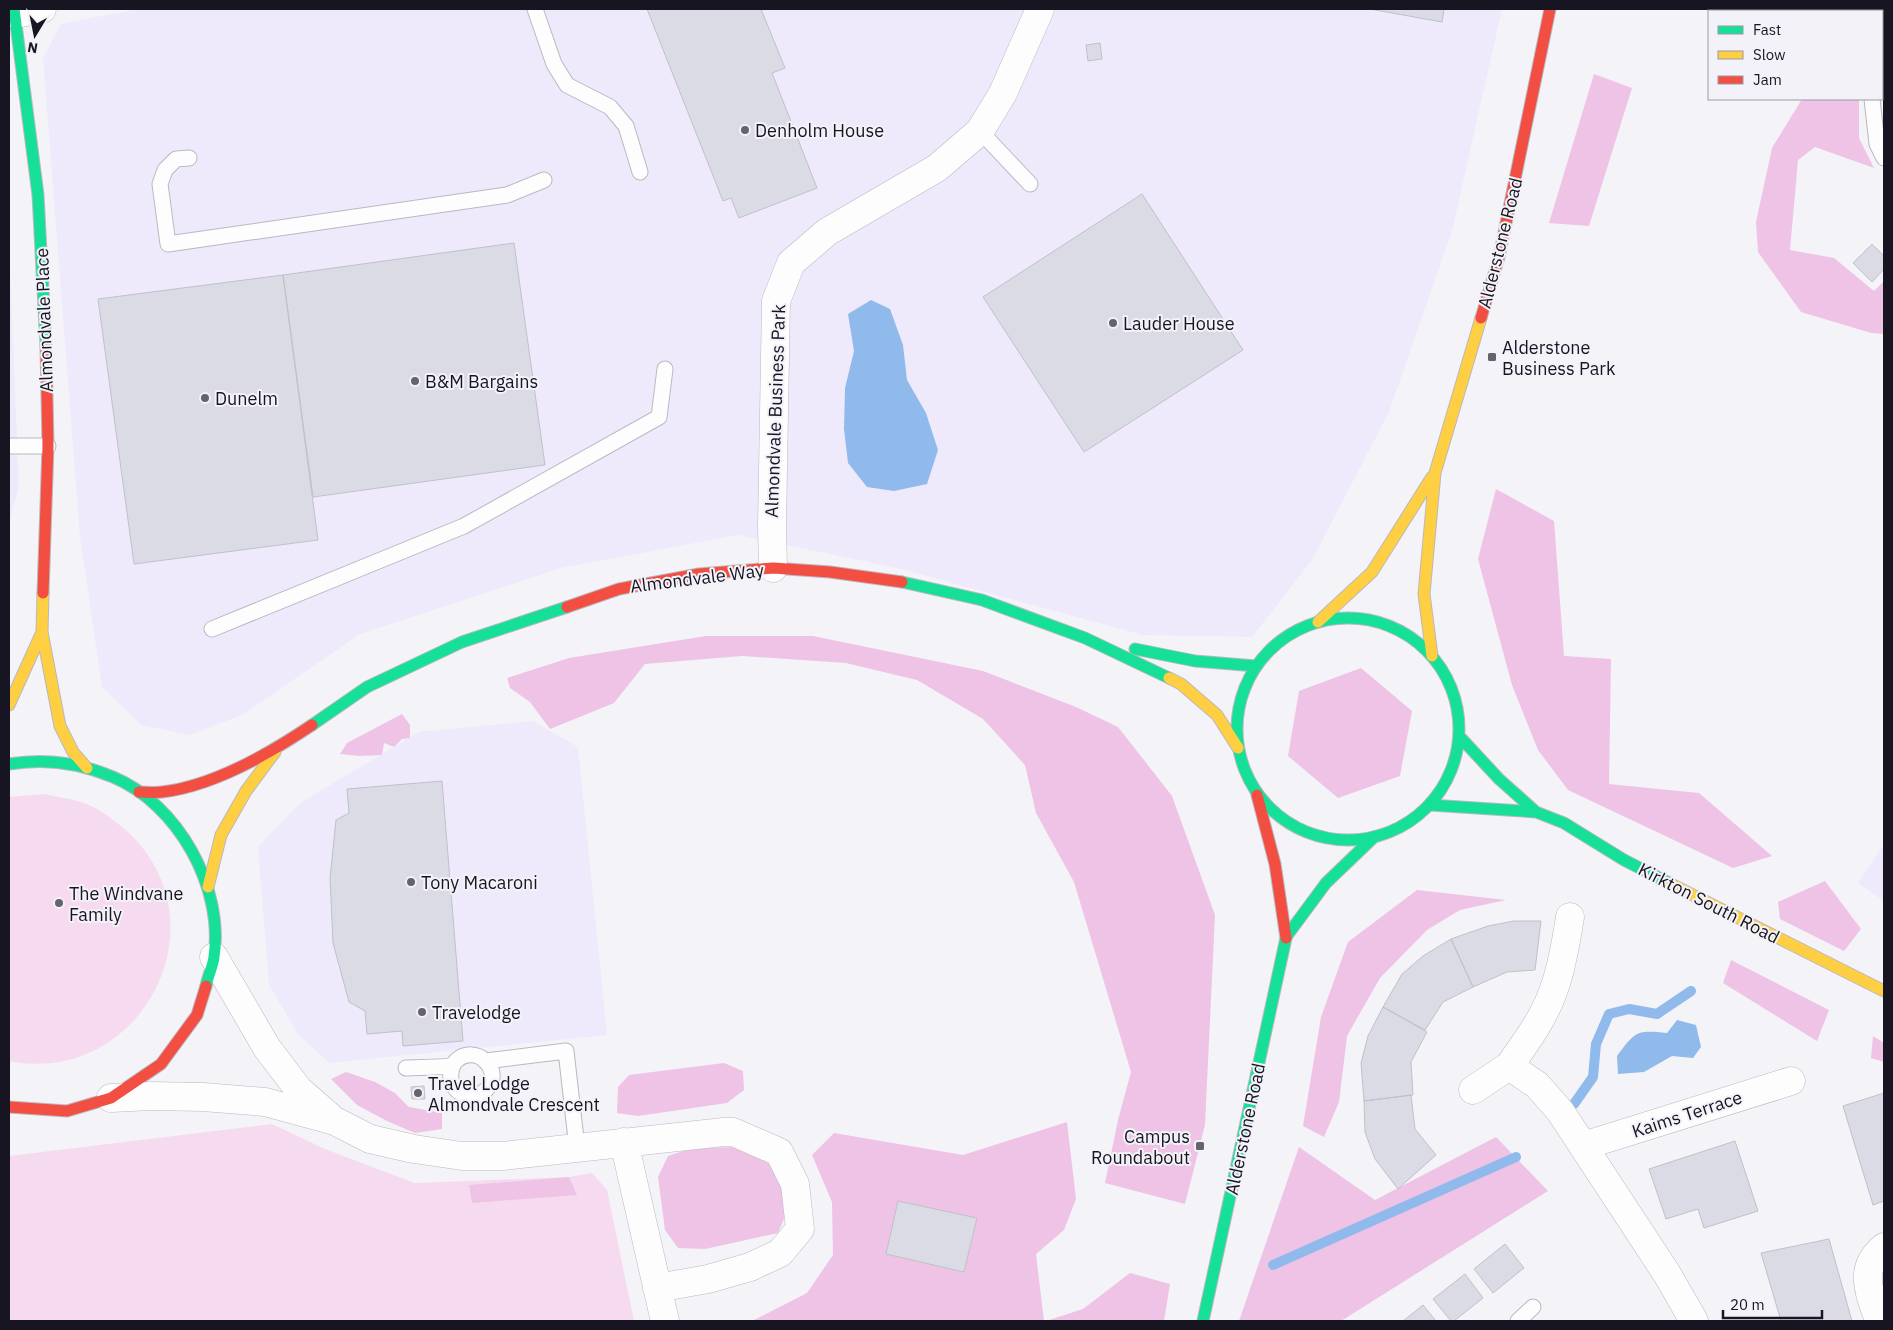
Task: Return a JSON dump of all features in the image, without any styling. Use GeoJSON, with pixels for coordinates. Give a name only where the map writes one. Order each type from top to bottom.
{"type":"FeatureCollection","features":[{"type":"Feature","properties":{"kind":"street"},"geometry":{"type":"LineString","coordinates":[[15,11],[42,9]]}},
{"type":"Feature","properties":{"kind":"street","name":"Almondvale Business Park"},"geometry":{"type":"LineString","coordinates":[[773,568],[776,301],[791,263],[827,232],[937,168],[980,132],[1003,93],[1040,9]]}},
{"type":"Feature","properties":{"kind":"street","name":"Alderstone Road"},"geometry":{"type":"LineString","coordinates":[[1432,656],[1424,594],[1435,473],[1500,257],[1550,9]]}},
{"type":"Feature","properties":{"kind":"street","name":"Almondvale Place"},"geometry":{"type":"LineString","coordinates":[[15,11],[38,196],[46,316],[48,446],[42,632],[60,726],[73,752],[87,768]]}},
{"type":"Feature","properties":{"kind":"street","name":"Alderstone Road"},"geometry":{"type":"LineString","coordinates":[[1318,622],[1372,572],[1435,473]]}},
{"type":"Feature","properties":{"kind":"street","name":"Almondvale Way"},"geometry":{"type":"LineString","coordinates":[[139,792],[162,792],[192,786],[230,772],[278,748],[367,687],[462,642],[619,588],[699,574],[773,568],[830,572],[899,581],[982,600],[1085,638],[1181,684],[1217,715],[1238,748]]}},
{"type":"Feature","properties":{"kind":"street"},"geometry":{"type":"LineString","coordinates":[[1349,617],[1380,622],[1408,636],[1432,656],[1448,680],[1458,708],[1460,737],[1450,774],[1430,805],[1404,825],[1374,837],[1341,840],[1308,834],[1280,817],[1257,793],[1245,772],[1238,748],[1236,719],[1243,691],[1256,666],[1273,647],[1294,631],[1318,622],[1349,617]]}},
{"type":"Feature","properties":{"kind":"street","name":"Almondvale Place"},"geometry":{"type":"LineString","coordinates":[[9,705],[42,632]]}},
{"type":"Feature","properties":{"kind":"street","name":"Almondvale Way"},"geometry":{"type":"LineString","coordinates":[[1085,638],[1184,660],[1222,666],[1256,666]]}},
{"type":"Feature","properties":{"kind":"street","name":"Kirkton South Road"},"geometry":{"type":"LineString","coordinates":[[1460,737],[1499,779],[1536,812]]}},
{"type":"Feature","properties":{"kind":"street","name":"Almondvale Way"},"geometry":{"type":"LineString","coordinates":[[208,887],[221,834],[246,791],[278,748]]}},
{"type":"Feature","properties":{"kind":"street"},"geometry":{"type":"LineString","coordinates":[[9,764],[55,761],[87,768],[114,777],[139,792],[169,818],[188,844],[208,887],[215,922],[214,957],[197,1015],[161,1064],[110,1098]]}},
{"type":"Feature","properties":{"kind":"street","name":"Alderstone Road"},"geometry":{"type":"LineString","coordinates":[[1203,1321],[1286,937],[1275,864],[1257,793]]}},
{"type":"Feature","properties":{"kind":"street","name":"Kirkton South Road"},"geometry":{"type":"LineString","coordinates":[[1430,805],[1480,806],[1536,812],[1564,823],[1624,860],[1884,991]]}},
{"type":"Feature","properties":{"kind":"street","name":"Alderstone Road"},"geometry":{"type":"LineString","coordinates":[[1286,937],[1326,883],[1374,837]]}},
{"type":"Feature","properties":{"kind":"street"},"geometry":{"type":"LineString","coordinates":[[1473,1090],[1509,1066],[1533,1032],[1555,988],[1565,951],[1570,917]]}},
{"type":"Feature","properties":{"kind":"street"},"geometry":{"type":"LineString","coordinates":[[214,957],[267,1048],[299,1090],[335,1121]]}},
{"type":"Feature","properties":{"kind":"street"},"geometry":{"type":"LineString","coordinates":[[1509,1066],[1537,1086],[1560,1111],[1667,1274],[1694,1321]]}},
{"type":"Feature","properties":{"kind":"street","name":"Kaims Terrace"},"geometry":{"type":"LineString","coordinates":[[1584,1146],[1791,1081]]}},
{"type":"Feature","properties":{"kind":"street"},"geometry":{"type":"LineString","coordinates":[[9,1107],[67,1111],[110,1098],[151,1096],[204,1097],[265,1102],[335,1121],[370,1139],[414,1149],[462,1156],[503,1156],[733,1132],[778,1152],[795,1184],[800,1229],[780,1253],[750,1267],[708,1279],[657,1288]]}},
{"type":"Feature","properties":{"kind":"street"},"geometry":{"type":"LineString","coordinates":[[624,1142],[665,1321]]}},
{"type":"Feature","properties":{"kind":"street"},"geometry":{"type":"LineString","coordinates":[[1879,1321],[1868,1283],[1868,1266],[1875,1254],[1884,1247]]}},
{"type":"Feature","properties":{"kind":"lane"},"geometry":{"type":"LineString","coordinates":[[535,9],[554,64],[568,85],[610,107],[626,126],[640,172]]}},
{"type":"Feature","properties":{"kind":"lane"},"geometry":{"type":"LineString","coordinates":[[1872,100],[1877,144],[1884,158]]}},
{"type":"Feature","properties":{"kind":"lane"},"geometry":{"type":"LineString","coordinates":[[980,132],[1030,184]]}},
{"type":"Feature","properties":{"kind":"lane"},"geometry":{"type":"LineString","coordinates":[[189,158],[176,159],[164,170],[160,184],[168,244],[507,195],[544,180]]}},
{"type":"Feature","properties":{"kind":"lane"},"geometry":{"type":"LineString","coordinates":[[212,629],[464,526],[658,417],[666,369]]}},
{"type":"Feature","properties":{"kind":"lane"},"geometry":{"type":"LineString","coordinates":[[9,446],[48,446]]}},
{"type":"Feature","properties":{"kind":"lane"},"geometry":{"type":"LineString","coordinates":[[486,1061],[566,1051],[576,1148]]}},
{"type":"Feature","properties":{"kind":"lane"},"geometry":{"type":"LineString","coordinates":[[469,1055],[475,1055],[486,1061],[492,1073],[489,1086],[485,1091],[473,1096],[466,1096],[455,1089],[450,1077],[453,1065],[463,1056],[469,1055]]}},
{"type":"Feature","properties":{"kind":"lane"},"geometry":{"type":"LineString","coordinates":[[406,1068],[453,1065]]}},
{"type":"Feature","properties":{"kind":"lane"},"geometry":{"type":"LineString","coordinates":[[1518,1321],[1533,1307]]}},
{"type":"Feature","properties":{"kind":"shaded area"},"geometry":{"type":"Polygon","coordinates":[[[137,9],[1502,9],[1452,231],[1389,412],[1312,560],[1252,637],[1143,635],[897,568],[738,535],[561,568],[360,634],[244,714],[190,735],[141,725],[102,687],[80,537],[43,58],[61,24],[137,9]]]}},
{"type":"Feature","properties":{"kind":"shaded area"},"geometry":{"type":"Polygon","coordinates":[[[1594,74],[1632,88],[1589,226],[1549,223],[1594,74]]]}},
{"type":"Feature","properties":{"kind":"shaded area"},"geometry":{"type":"Polygon","coordinates":[[[1801,100],[1859,100],[1859,138],[1874,168],[1815,147],[1798,160],[1790,250],[1834,258],[1874,291],[1884,281],[1884,334],[1871,333],[1801,312],[1758,252],[1756,222],[1772,148],[1801,100]]]}},
{"type":"Feature","properties":{"kind":"shaded area"},"geometry":{"type":"Polygon","coordinates":[[[9,243],[19,486],[9,523],[9,243]]]}},
{"type":"Feature","properties":{"kind":"shaded area"},"geometry":{"type":"Polygon","coordinates":[[[1496,489],[1554,521],[1564,656],[1611,659],[1609,784],[1699,793],[1772,856],[1733,868],[1568,790],[1538,750],[1512,685],[1478,559],[1496,489]]]}},
{"type":"Feature","properties":{"kind":"shaded area"},"geometry":{"type":"Polygon","coordinates":[[[706,636],[813,636],[983,671],[1076,707],[1118,727],[1172,796],[1215,915],[1205,1125],[1185,1204],[1105,1183],[1118,1120],[1131,1072],[1074,882],[1036,813],[1025,765],[983,719],[917,680],[846,663],[742,656],[645,664],[614,703],[550,729],[530,702],[510,688],[507,678],[569,658],[706,636]]]}},
{"type":"Feature","properties":{"kind":"shaded area"},"geometry":{"type":"Polygon","coordinates":[[[1361,668],[1412,711],[1400,776],[1338,798],[1288,756],[1299,691],[1361,668]]]}},
{"type":"Feature","properties":{"kind":"shaded area"},"geometry":{"type":"Polygon","coordinates":[[[402,714],[410,725],[410,738],[402,739],[394,747],[384,743],[382,755],[359,756],[340,754],[347,743],[402,714]]]}},
{"type":"Feature","properties":{"kind":"shaded area"},"geometry":{"type":"Polygon","coordinates":[[[533,721],[578,747],[607,1035],[329,1063],[299,1035],[269,985],[258,847],[300,803],[419,732],[533,721]]]}},
{"type":"Feature","properties":{"kind":"shaded area"},"geometry":{"type":"Polygon","coordinates":[[[44,794],[72,799],[95,808],[131,835],[158,872],[170,913],[168,954],[154,993],[129,1025],[96,1050],[55,1063],[9,1061],[9,797],[44,794]]]}},
{"type":"Feature","properties":{"kind":"shaded area"},"geometry":{"type":"Polygon","coordinates":[[[1884,844],[1884,901],[1858,883],[1884,844]]]}},
{"type":"Feature","properties":{"kind":"shaded area"},"geometry":{"type":"Polygon","coordinates":[[[1825,881],[1861,929],[1844,951],[1780,919],[1778,902],[1825,881]]]}},
{"type":"Feature","properties":{"kind":"shaded area"},"geometry":{"type":"Polygon","coordinates":[[[1417,890],[1506,900],[1460,910],[1427,930],[1380,978],[1347,1036],[1339,1102],[1324,1137],[1303,1126],[1321,1017],[1348,942],[1417,890]]]}},
{"type":"Feature","properties":{"kind":"shaded area"},"geometry":{"type":"Polygon","coordinates":[[[1731,960],[1829,1010],[1817,1041],[1723,983],[1731,960]]]}},
{"type":"Feature","properties":{"kind":"shaded area"},"geometry":{"type":"Polygon","coordinates":[[[1873,1036],[1884,1043],[1884,1062],[1871,1058],[1873,1036]]]}},
{"type":"Feature","properties":{"kind":"shaded area"},"geometry":{"type":"Polygon","coordinates":[[[724,1063],[743,1071],[744,1090],[727,1103],[638,1116],[617,1113],[618,1087],[629,1075],[724,1063]]]}},
{"type":"Feature","properties":{"kind":"shaded area"},"geometry":{"type":"Polygon","coordinates":[[[346,1072],[375,1082],[395,1093],[409,1107],[442,1113],[442,1129],[415,1133],[357,1105],[331,1079],[346,1072]]]}},
{"type":"Feature","properties":{"kind":"shaded area"},"geometry":{"type":"Polygon","coordinates":[[[1067,1122],[1076,1199],[1064,1230],[1036,1254],[1044,1321],[752,1321],[807,1293],[833,1255],[832,1202],[812,1155],[834,1133],[963,1155],[1067,1122]]]}},
{"type":"Feature","properties":{"kind":"shaded area"},"geometry":{"type":"Polygon","coordinates":[[[272,1124],[325,1149],[415,1183],[569,1177],[592,1173],[607,1190],[634,1321],[9,1321],[9,1156],[272,1124]]]}},
{"type":"Feature","properties":{"kind":"shaded area"},"geometry":{"type":"Polygon","coordinates":[[[1496,1137],[1548,1191],[1341,1321],[1239,1321],[1299,1147],[1375,1200],[1496,1137]]]}},
{"type":"Feature","properties":{"kind":"shaded area"},"geometry":{"type":"Polygon","coordinates":[[[740,1147],[774,1167],[789,1207],[778,1233],[705,1249],[678,1248],[665,1230],[658,1177],[668,1156],[692,1148],[740,1147]]]}},
{"type":"Feature","properties":{"kind":"shaded area"},"geometry":{"type":"Polygon","coordinates":[[[569,1177],[577,1195],[472,1203],[469,1185],[569,1177]]]}},
{"type":"Feature","properties":{"kind":"shaded area"},"geometry":{"type":"Polygon","coordinates":[[[1130,1273],[1170,1284],[1164,1321],[1046,1321],[1083,1309],[1130,1273]]]}},
{"type":"Feature","properties":{"kind":"water"},"geometry":{"type":"Polygon","coordinates":[[[871,300],[890,309],[903,345],[907,380],[926,413],[938,450],[927,484],[894,491],[867,487],[848,463],[844,429],[845,388],[854,351],[848,314],[871,300]]]}},
{"type":"Feature","properties":{"kind":"water"},"geometry":{"type":"Polygon","coordinates":[[[1677,1020],[1696,1025],[1701,1047],[1693,1058],[1672,1056],[1644,1072],[1618,1074],[1617,1056],[1628,1041],[1643,1032],[1667,1033],[1677,1020]]]}},
{"type":"Feature","properties":{"kind":"building","name":"Denholm House"},"geometry":{"type":"Polygon","coordinates":[[[647,9],[761,9],[785,68],[772,73],[817,188],[739,218],[731,198],[723,201],[647,9]]]}},
{"type":"Feature","properties":{"kind":"building"},"geometry":{"type":"Polygon","coordinates":[[[1370,9],[1444,9],[1442,22],[1370,9]]]}},
{"type":"Feature","properties":{"kind":"building"},"geometry":{"type":"Polygon","coordinates":[[[1100,43],[1102,59],[1088,61],[1086,45],[1100,43]]]}},
{"type":"Feature","properties":{"kind":"building","name":"Lauder House"},"geometry":{"type":"Polygon","coordinates":[[[1142,194],[1243,350],[1084,452],[983,297],[1142,194]]]}},
{"type":"Feature","properties":{"kind":"building","name":"B&M Bargains"},"geometry":{"type":"Polygon","coordinates":[[[514,243],[545,465],[313,497],[283,275],[514,243]]]}},
{"type":"Feature","properties":{"kind":"building"},"geometry":{"type":"Polygon","coordinates":[[[1872,244],[1884,256],[1884,269],[1872,282],[1853,263],[1872,244]]]}},
{"type":"Feature","properties":{"kind":"building","name":"Dunelm"},"geometry":{"type":"Polygon","coordinates":[[[283,275],[318,540],[134,564],[98,299],[283,275]]]}},
{"type":"Feature","properties":{"kind":"building"},"geometry":{"type":"Polygon","coordinates":[[[442,781],[463,1041],[403,1046],[402,1031],[367,1034],[365,1011],[349,1002],[333,943],[330,878],[336,820],[349,813],[347,789],[442,781]]]}},
{"type":"Feature","properties":{"kind":"building"},"geometry":{"type":"Polygon","coordinates":[[[1514,921],[1541,921],[1535,970],[1507,972],[1473,987],[1451,939],[1488,926],[1514,921]]]}},
{"type":"Feature","properties":{"kind":"building"},"geometry":{"type":"Polygon","coordinates":[[[1451,939],[1473,987],[1443,1002],[1425,1030],[1383,1007],[1402,974],[1423,956],[1451,939]]]}},
{"type":"Feature","properties":{"kind":"building"},"geometry":{"type":"Polygon","coordinates":[[[1383,1007],[1427,1032],[1411,1062],[1413,1095],[1364,1101],[1361,1063],[1368,1036],[1383,1007]]]}},
{"type":"Feature","properties":{"kind":"building","name":"Travel Lodge Almondvale Crescent"},"geometry":{"type":"Polygon","coordinates":[[[424,1086],[425,1099],[412,1099],[411,1087],[424,1086]]]}},
{"type":"Feature","properties":{"kind":"building"},"geometry":{"type":"Polygon","coordinates":[[[1884,1093],[1884,1201],[1873,1205],[1843,1106],[1884,1093]]]}},
{"type":"Feature","properties":{"kind":"building"},"geometry":{"type":"Polygon","coordinates":[[[1411,1095],[1415,1129],[1436,1155],[1398,1189],[1375,1159],[1365,1132],[1364,1101],[1411,1095]]]}},
{"type":"Feature","properties":{"kind":"building"},"geometry":{"type":"Polygon","coordinates":[[[1735,1141],[1758,1211],[1704,1228],[1698,1209],[1666,1219],[1649,1169],[1735,1141]]]}},
{"type":"Feature","properties":{"kind":"building"},"geometry":{"type":"Polygon","coordinates":[[[898,1201],[977,1218],[964,1272],[886,1254],[898,1201]]]}},
{"type":"Feature","properties":{"kind":"building"},"geometry":{"type":"Polygon","coordinates":[[[1829,1239],[1852,1321],[1781,1321],[1761,1253],[1829,1239]]]}},
{"type":"Feature","properties":{"kind":"building"},"geometry":{"type":"Polygon","coordinates":[[[1505,1244],[1524,1268],[1493,1293],[1474,1269],[1505,1244]]]}},
{"type":"Feature","properties":{"kind":"building"},"geometry":{"type":"Polygon","coordinates":[[[1465,1274],[1483,1298],[1454,1321],[1451,1321],[1433,1299],[1465,1274]]]}},
{"type":"Feature","properties":{"kind":"building"},"geometry":{"type":"Polygon","coordinates":[[[1423,1305],[1436,1321],[1403,1321],[1423,1305]]]}},
{"type":"Feature","properties":{"kind":"waterway"},"geometry":{"type":"LineString","coordinates":[[1574,1104],[1593,1077],[1596,1044],[1609,1014],[1629,1009],[1657,1014],[1691,991]]}},
{"type":"Feature","properties":{"kind":"waterway"},"geometry":{"type":"LineString","coordinates":[[1273,1265],[1516,1157]]}},
{"type":"Feature","properties":{"kind":"traffic: fast"},"geometry":{"type":"LineString","coordinates":[[14,9],[38,195],[46,346]]}},
{"type":"Feature","properties":{"kind":"traffic: fast"},"geometry":{"type":"LineString","coordinates":[[902,582],[982,600],[1085,638],[1169,678]]}},
{"type":"Feature","properties":{"kind":"traffic: fast"},"geometry":{"type":"LineString","coordinates":[[312,725],[367,687],[462,642],[567,607]]}},
{"type":"Feature","properties":{"kind":"traffic: fast"},"geometry":{"type":"LineString","coordinates":[[1348,618],[1370,620],[1400,631],[1418,643],[1434,659],[1446,677],[1454,697],[1459,729],[1457,751],[1446,781],[1434,799],[1418,815],[1400,827],[1380,835],[1348,840],[1326,838],[1296,827],[1278,815],[1262,799],[1250,781],[1242,761],[1237,729],[1239,707],[1250,677],[1262,659],[1278,643],[1296,631],[1316,623],[1348,618]]}},
{"type":"Feature","properties":{"kind":"traffic: fast"},"geometry":{"type":"LineString","coordinates":[[1135,649],[1195,661],[1256,666]]}},
{"type":"Feature","properties":{"kind":"traffic: fast"},"geometry":{"type":"LineString","coordinates":[[1460,737],[1499,779],[1536,812]]}},
{"type":"Feature","properties":{"kind":"traffic: fast"},"geometry":{"type":"LineString","coordinates":[[9,764],[22,762],[62,763],[100,772],[136,790],[158,807],[176,827],[192,851],[204,876],[212,903],[215,930],[214,957],[206,986]]}},
{"type":"Feature","properties":{"kind":"traffic: fast"},"geometry":{"type":"LineString","coordinates":[[1430,805],[1536,812],[1564,823],[1624,860],[1671,884]]}},
{"type":"Feature","properties":{"kind":"traffic: fast"},"geometry":{"type":"LineString","coordinates":[[1286,937],[1326,883],[1374,837]]}},
{"type":"Feature","properties":{"kind":"traffic: fast"},"geometry":{"type":"LineString","coordinates":[[1203,1321],[1286,938]]}},
{"type":"Feature","properties":{"kind":"traffic: slow"},"geometry":{"type":"LineString","coordinates":[[1432,656],[1424,594],[1435,473],[1481,318]]}},
{"type":"Feature","properties":{"kind":"traffic: slow"},"geometry":{"type":"LineString","coordinates":[[1318,622],[1372,572],[1432,477]]}},
{"type":"Feature","properties":{"kind":"traffic: slow"},"geometry":{"type":"LineString","coordinates":[[43,593],[42,632],[60,726],[73,752],[87,768]]}},
{"type":"Feature","properties":{"kind":"traffic: slow"},"geometry":{"type":"LineString","coordinates":[[9,705],[42,632]]}},
{"type":"Feature","properties":{"kind":"traffic: slow"},"geometry":{"type":"LineString","coordinates":[[1169,678],[1181,684],[1217,715],[1238,748]]}},
{"type":"Feature","properties":{"kind":"traffic: slow"},"geometry":{"type":"LineString","coordinates":[[208,887],[221,835],[246,791],[275,752]]}},
{"type":"Feature","properties":{"kind":"traffic: slow"},"geometry":{"type":"LineString","coordinates":[[1671,884],[1884,991]]}},
{"type":"Feature","properties":{"kind":"traffic: jam"},"geometry":{"type":"LineString","coordinates":[[1481,318],[1499,257],[1550,9]]}},
{"type":"Feature","properties":{"kind":"traffic: jam"},"geometry":{"type":"LineString","coordinates":[[43,593],[48,446],[46,346]]}},
{"type":"Feature","properties":{"kind":"traffic: jam"},"geometry":{"type":"LineString","coordinates":[[567,607],[619,589],[699,574],[773,568],[830,572],[902,582]]}},
{"type":"Feature","properties":{"kind":"traffic: jam"},"geometry":{"type":"LineString","coordinates":[[139,792],[182,789],[221,776],[278,747],[312,725]]}},
{"type":"Feature","properties":{"kind":"traffic: jam"},"geometry":{"type":"LineString","coordinates":[[1257,795],[1275,864],[1286,938]]}},
{"type":"Feature","properties":{"kind":"traffic: jam"},"geometry":{"type":"LineString","coordinates":[[9,1107],[67,1111],[111,1098],[161,1064],[197,1015],[206,986]]}},
{"type":"Feature","properties":{"kind":"place","name":"Denholm House"},"geometry":{"type":"Point","coordinates":[745,130]}},
{"type":"Feature","properties":{"kind":"place","name":"Lauder House"},"geometry":{"type":"Point","coordinates":[1113,323]}},
{"type":"Feature","properties":{"kind":"place","name":"Alderstone Business Park"},"geometry":{"type":"Point","coordinates":[1492,357]}},
{"type":"Feature","properties":{"kind":"place","name":"B&M Bargains"},"geometry":{"type":"Point","coordinates":[415,381]}},
{"type":"Feature","properties":{"kind":"place","name":"Dunelm"},"geometry":{"type":"Point","coordinates":[205,398]}},
{"type":"Feature","properties":{"kind":"place","name":"Tony Macaroni"},"geometry":{"type":"Point","coordinates":[411,882]}},
{"type":"Feature","properties":{"kind":"place","name":"The Windvane Family"},"geometry":{"type":"Point","coordinates":[59,903]}},
{"type":"Feature","properties":{"kind":"place","name":"Travelodge"},"geometry":{"type":"Point","coordinates":[422,1012]}},
{"type":"Feature","properties":{"kind":"place","name":"Travel Lodge Almondvale Crescent"},"geometry":{"type":"Point","coordinates":[418,1093]}},
{"type":"Feature","properties":{"kind":"place","name":"Campus Roundabout"},"geometry":{"type":"Point","coordinates":[1200,1146]}}]}
